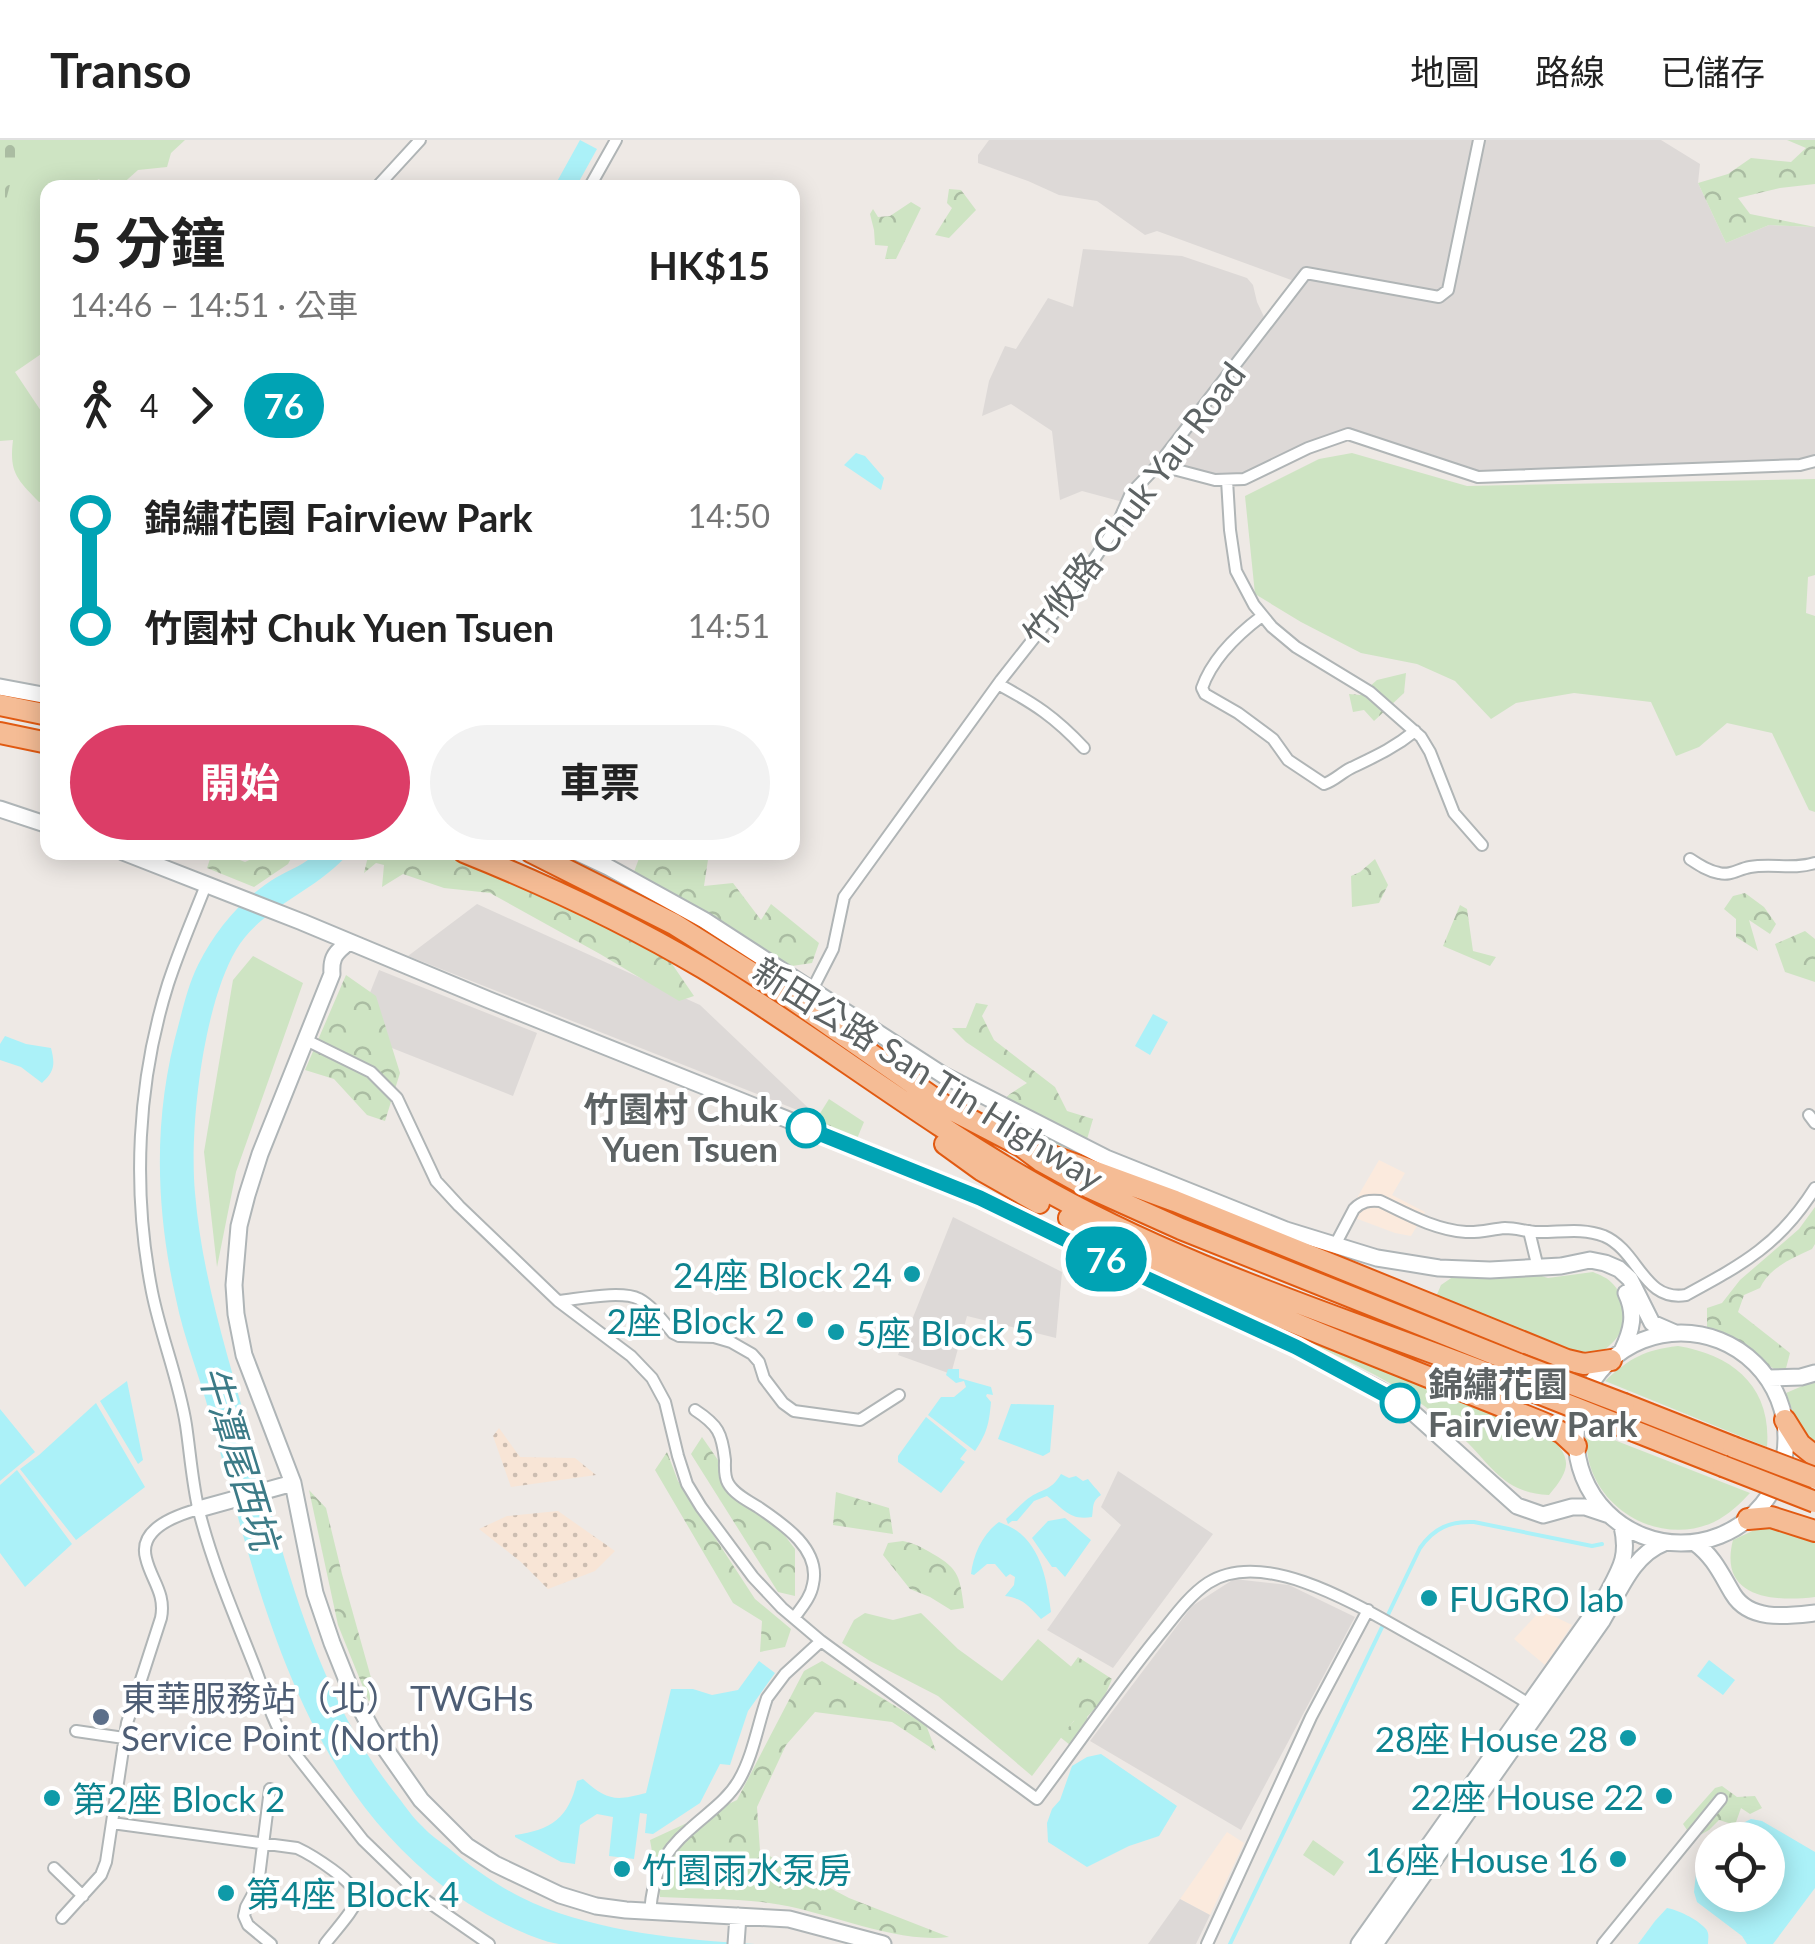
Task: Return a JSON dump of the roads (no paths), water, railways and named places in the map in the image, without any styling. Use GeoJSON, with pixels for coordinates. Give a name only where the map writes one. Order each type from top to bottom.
{"type":"FeatureCollection","features":[{"type":"Feature","properties":{"kind":"highway"},"geometry":{"type":"LineString","coordinates":[[0,705],[40,713]]}},
{"type":"Feature","properties":{"kind":"highway"},"geometry":{"type":"LineString","coordinates":[[0,733],[40,740]]}},
{"type":"Feature","properties":{"kind":"highway","name":"新田公路 San Tin Highway"},"geometry":{"type":"LineString","coordinates":[[482,860],[647,936],[756,1002],[957,1137],[1081,1210],[1229,1278],[1517,1374]]}},
{"type":"Feature","properties":{"kind":"highway","name":"新田公路 San Tin Highway"},"geometry":{"type":"LineString","coordinates":[[548,860],[674,924],[779,990],[948,1108],[1090,1188],[1517,1374],[1728,1457],[1815,1502]]}},
{"type":"Feature","properties":{"kind":"highway"},"geometry":{"type":"LineString","coordinates":[[756,1002],[818,1056],[881,1101],[982,1170],[1050,1208],[1266,1312],[1546,1424],[1576,1446]]}},
{"type":"Feature","properties":{"kind":"highway"},"geometry":{"type":"LineString","coordinates":[[1021,1146],[1175,1201],[1567,1360],[1584,1364],[1616,1356]]}},
{"type":"Feature","properties":{"kind":"highway"},"geometry":{"type":"LineString","coordinates":[[1784,1420],[1800,1444],[1815,1456]]}},
{"type":"Feature","properties":{"kind":"highway","name":"新田公路 San Tin Highway"},"geometry":{"type":"LineString","coordinates":[[1728,1457],[1815,1478]]}},
{"type":"Feature","properties":{"kind":"highway"},"geometry":{"type":"LineString","coordinates":[[1740,1525],[1771,1517],[1815,1531]]}},
{"type":"Feature","properties":{"kind":"street"},"geometry":{"type":"LineString","coordinates":[[383,180],[420,140]]}},
{"type":"Feature","properties":{"kind":"street"},"geometry":{"type":"LineString","coordinates":[[594,180],[616,140]]}},
{"type":"Feature","properties":{"kind":"street","name":"竹攸路 Chuk Yau Road"},"geometry":{"type":"LineString","coordinates":[[812,990],[834,949],[844,897],[998,684],[1083,576],[1117,525],[1131,493],[1158,465],[1306,274],[1438,297],[1448,290],[1479,140]]}},
{"type":"Feature","properties":{"kind":"street"},"geometry":{"type":"LineString","coordinates":[[1158,465],[1215,480],[1244,479],[1308,448],[1348,434],[1478,477],[1800,465],[1815,461]]}},
{"type":"Feature","properties":{"kind":"street"},"geometry":{"type":"LineString","coordinates":[[1227,480],[1236,570],[1262,616],[1296,647],[1370,692],[1415,731],[1430,752],[1454,813],[1482,844]]}},
{"type":"Feature","properties":{"kind":"street"},"geometry":{"type":"LineString","coordinates":[[1262,616],[1216,662],[1202,688],[1205,694],[1273,739],[1291,762],[1329,784],[1350,768],[1392,749],[1415,731]]}},
{"type":"Feature","properties":{"kind":"street"},"geometry":{"type":"LineString","coordinates":[[998,684],[1037,705],[1084,748]]}},
{"type":"Feature","properties":{"kind":"street"},"geometry":{"type":"LineString","coordinates":[[0,687],[40,694]]}},
{"type":"Feature","properties":{"kind":"street"},"geometry":{"type":"LineString","coordinates":[[0,808],[40,822]]}},
{"type":"Feature","properties":{"kind":"street"},"geometry":{"type":"LineString","coordinates":[[1690,858],[1720,874],[1751,866],[1802,867],[1815,863]]}},
{"type":"Feature","properties":{"kind":"street"},"geometry":{"type":"LineString","coordinates":[[143,860],[980,1198],[1380,1390],[1409,1409],[1517,1506],[1532,1513],[1543,1515],[1585,1507],[1638,1535],[1664,1542],[1695,1543],[1740,1525]]}},
{"type":"Feature","properties":{"kind":"street"},"geometry":{"type":"LineString","coordinates":[[593,860],[704,920],[942,1075],[1106,1158],[1268,1223],[1378,1258],[1439,1268],[1538,1268],[1590,1260],[1619,1269],[1634,1284],[1652,1324],[1728,1344],[1746,1355],[1768,1378],[1778,1397],[1786,1444],[1782,1466],[1772,1491],[1724,1548],[1723,1575]]}},
{"type":"Feature","properties":{"kind":"street"},"geometry":{"type":"LineString","coordinates":[[206,885],[159,1017],[145,1092],[140,1156],[146,1254],[157,1313],[183,1408],[198,1509],[240,1630],[286,1742],[374,1851],[424,1899],[490,1944]]}},
{"type":"Feature","properties":{"kind":"street"},"geometry":{"type":"LineString","coordinates":[[345,944],[335,953],[332,974],[260,1154],[239,1226],[234,1285],[244,1355],[287,1485],[316,1594],[352,1693],[372,1730],[422,1800],[467,1846],[527,1881],[596,1906],[789,1919],[883,1944]]}},
{"type":"Feature","properties":{"kind":"street"},"geometry":{"type":"LineString","coordinates":[[304,1038],[371,1072],[397,1098],[436,1181],[458,1206],[558,1302],[630,1356],[652,1378],[666,1402],[687,1484],[753,1577],[821,1640],[1037,1799],[1108,1700],[1194,1594],[1218,1578],[1239,1572],[1266,1574],[1318,1588],[1392,1624],[1534,1707]]}},
{"type":"Feature","properties":{"kind":"street"},"geometry":{"type":"LineString","coordinates":[[1335,1245],[1354,1208],[1372,1200],[1452,1230],[1582,1231],[1608,1238],[1657,1291],[1676,1297],[1742,1265],[1773,1242],[1799,1214],[1815,1188]]}},
{"type":"Feature","properties":{"kind":"street"},"geometry":{"type":"LineString","coordinates":[[1529,1231],[1538,1268]]}},
{"type":"Feature","properties":{"kind":"street"},"geometry":{"type":"LineString","coordinates":[[1375,1944],[1534,1707],[1622,1566],[1626,1542],[1616,1520],[1591,1492],[1582,1475],[1576,1425],[1594,1378],[1616,1356],[1631,1330],[1633,1316],[1625,1290],[1606,1274],[1561,1266]]}},
{"type":"Feature","properties":{"kind":"street"},"geometry":{"type":"LineString","coordinates":[[558,1302],[623,1296],[642,1301],[679,1336],[714,1337],[752,1354],[764,1378],[794,1411],[860,1420],[899,1395]]}},
{"type":"Feature","properties":{"kind":"street"},"geometry":{"type":"LineString","coordinates":[[1616,1356],[1644,1340],[1674,1332]]}},
{"type":"Feature","properties":{"kind":"street"},"geometry":{"type":"LineString","coordinates":[[1768,1378],[1808,1375]]}},
{"type":"Feature","properties":{"kind":"street"},"geometry":{"type":"LineString","coordinates":[[1778,1397],[1808,1375]]}},
{"type":"Feature","properties":{"kind":"street"},"geometry":{"type":"LineString","coordinates":[[695,1410],[718,1429],[728,1484],[784,1525],[808,1552],[814,1582],[794,1618]]}},
{"type":"Feature","properties":{"kind":"street"},"geometry":{"type":"LineString","coordinates":[[1563,1509],[1582,1475]]}},
{"type":"Feature","properties":{"kind":"street"},"geometry":{"type":"LineString","coordinates":[[62,1918],[101,1875],[106,1862],[124,1738],[162,1611],[158,1584],[144,1554],[146,1544],[154,1530],[175,1516],[287,1485]]}},
{"type":"Feature","properties":{"kind":"street"},"geometry":{"type":"LineString","coordinates":[[1358,1944],[1602,1621],[1643,1555],[1664,1542]]}},
{"type":"Feature","properties":{"kind":"street"},"geometry":{"type":"LineString","coordinates":[[1695,1543],[1711,1555],[1736,1600],[1759,1614],[1815,1613]]}},
{"type":"Feature","properties":{"kind":"street"},"geometry":{"type":"LineString","coordinates":[[1206,1944],[1311,1717],[1372,1613]]}},
{"type":"Feature","properties":{"kind":"street"},"geometry":{"type":"LineString","coordinates":[[650,1912],[652,1884],[668,1852],[739,1781],[773,1687],[821,1640]]}},
{"type":"Feature","properties":{"kind":"street"},"geometry":{"type":"LineString","coordinates":[[76,1732],[124,1738]]}},
{"type":"Feature","properties":{"kind":"street"},"geometry":{"type":"LineString","coordinates":[[270,1788],[258,1885],[244,1916],[248,1925],[271,1944]]}},
{"type":"Feature","properties":{"kind":"street"},"geometry":{"type":"LineString","coordinates":[[1604,1944],[1721,1799]]}},
{"type":"Feature","properties":{"kind":"street"},"geometry":{"type":"LineString","coordinates":[[112,1823],[303,1851],[353,1887],[357,1900],[325,1944]]}},
{"type":"Feature","properties":{"kind":"street"},"geometry":{"type":"LineString","coordinates":[[54,1868],[82,1896]]}},
{"type":"Feature","properties":{"kind":"street"},"geometry":{"type":"LineString","coordinates":[[737,1939],[738,1916]]}},
{"type":"Feature","properties":{"kind":"water"},"geometry":{"type":"Polygon","coordinates":[[[580,140],[597,149],[580,180],[558,180],[580,140]]]}},
{"type":"Feature","properties":{"kind":"water"},"geometry":{"type":"Polygon","coordinates":[[[856,453],[865,456],[884,478],[881,490],[844,465],[856,453]]]}},
{"type":"Feature","properties":{"kind":"water","name":"牛潭尾西坑"},"geometry":{"type":"Polygon","coordinates":[[[307,860],[342,860],[274,910],[236,950],[207,1035],[197,1103],[194,1166],[198,1224],[217,1316],[290,1578],[324,1670],[369,1757],[413,1816],[501,1886],[559,1913],[614,1928],[755,1944],[559,1944],[531,1936],[483,1912],[444,1887],[393,1841],[351,1789],[317,1732],[289,1672],[246,1545],[179,1314],[164,1230],[160,1161],[171,1057],[198,965],[241,905],[264,885],[307,860]]]}},
{"type":"Feature","properties":{"kind":"water"},"geometry":{"type":"Polygon","coordinates":[[[1153,1014],[1168,1022],[1150,1055],[1135,1046],[1153,1014]]]}},
{"type":"Feature","properties":{"kind":"water"},"geometry":{"type":"Polygon","coordinates":[[[5,1036],[51,1048],[53,1067],[42,1083],[21,1067],[0,1060],[0,1044],[5,1036]]]}},
{"type":"Feature","properties":{"kind":"water"},"geometry":{"type":"Polygon","coordinates":[[[948,1369],[959,1369],[959,1378],[991,1387],[993,1395],[986,1396],[991,1402],[988,1422],[975,1451],[928,1415],[941,1397],[954,1397],[966,1387],[964,1381],[956,1383],[946,1375],[948,1369]]]}},
{"type":"Feature","properties":{"kind":"water"},"geometry":{"type":"Polygon","coordinates":[[[127,1381],[143,1460],[138,1464],[100,1401],[127,1381]]]}},
{"type":"Feature","properties":{"kind":"water"},"geometry":{"type":"Polygon","coordinates":[[[96,1403],[145,1487],[76,1540],[20,1469],[96,1403]]]}},
{"type":"Feature","properties":{"kind":"water"},"geometry":{"type":"Polygon","coordinates":[[[1011,1404],[1054,1405],[1050,1452],[1043,1456],[998,1439],[1011,1404]]]}},
{"type":"Feature","properties":{"kind":"water"},"geometry":{"type":"Polygon","coordinates":[[[0,1409],[35,1452],[0,1481],[0,1409]]]}},
{"type":"Feature","properties":{"kind":"water"},"geometry":{"type":"Polygon","coordinates":[[[926,1417],[967,1450],[960,1459],[965,1462],[941,1493],[898,1462],[898,1456],[926,1417]]]}},
{"type":"Feature","properties":{"kind":"water"},"geometry":{"type":"Polygon","coordinates":[[[17,1470],[72,1544],[25,1587],[0,1553],[0,1485],[17,1470]]]}},
{"type":"Feature","properties":{"kind":"water"},"geometry":{"type":"Polygon","coordinates":[[[1061,1474],[1088,1479],[1100,1493],[1092,1517],[1072,1515],[1047,1496],[1034,1501],[1017,1521],[1008,1524],[1006,1519],[1061,1474]]]}},
{"type":"Feature","properties":{"kind":"water"},"geometry":{"type":"Polygon","coordinates":[[[1065,1518],[1091,1540],[1065,1577],[1052,1567],[1032,1538],[1048,1521],[1065,1518]]]}},
{"type":"Feature","properties":{"kind":"water"},"geometry":{"type":"Polygon","coordinates":[[[999,1522],[1014,1529],[1037,1555],[1051,1612],[1041,1619],[1025,1603],[1005,1596],[1015,1577],[1006,1577],[995,1564],[987,1564],[971,1574],[980,1545],[999,1522]]]}},
{"type":"Feature","properties":{"kind":"water"},"geometry":{"type":"Polygon","coordinates":[[[1709,1660],[1735,1680],[1723,1695],[1697,1676],[1709,1660]]]}},
{"type":"Feature","properties":{"kind":"water"},"geometry":{"type":"Polygon","coordinates":[[[759,1661],[775,1673],[748,1711],[730,1765],[720,1764],[700,1803],[653,1834],[645,1833],[647,1814],[640,1813],[634,1859],[609,1856],[613,1817],[597,1814],[580,1825],[575,1864],[561,1862],[515,1837],[556,1820],[569,1804],[577,1781],[583,1779],[612,1797],[646,1793],[671,1689],[693,1689],[712,1695],[738,1690],[759,1661]]]}},
{"type":"Feature","properties":{"kind":"water"},"geometry":{"type":"Polygon","coordinates":[[[1101,1754],[1177,1806],[1159,1836],[1087,1867],[1048,1842],[1047,1823],[1072,1766],[1101,1754]]]}},
{"type":"Feature","properties":{"kind":"water"},"geometry":{"type":"Polygon","coordinates":[[[1785,1834],[1815,1852],[1815,1888],[1773,1944],[1747,1944],[1710,1912],[1785,1912],[1785,1834]]]}},
{"type":"Feature","properties":{"kind":"water"},"geometry":{"type":"Polygon","coordinates":[[[1667,1908],[1702,1925],[1708,1932],[1708,1944],[1638,1944],[1667,1908]]]}},
{"type":"Feature","properties":{"kind":"waterway"},"geometry":{"type":"LineString","coordinates":[[1230,1944],[1425,1541],[1443,1527],[1474,1522],[1592,1546],[1602,1544]]}},
{"type":"Feature","properties":{"kind":"place","name":"竹園村 Chuk Yuen Tsuen"},"geometry":{"type":"Point","coordinates":[806,1128]}},
{"type":"Feature","properties":{"kind":"place","name":"24座 Block 24"},"geometry":{"type":"Point","coordinates":[912,1274]}},
{"type":"Feature","properties":{"kind":"place","name":"2座 Block 2"},"geometry":{"type":"Point","coordinates":[805,1320]}},
{"type":"Feature","properties":{"kind":"place","name":"5座 Block 5"},"geometry":{"type":"Point","coordinates":[836,1332]}},
{"type":"Feature","properties":{"kind":"place","name":"錦繡花園 Fairview Park"},"geometry":{"type":"Point","coordinates":[1400,1403]}},
{"type":"Feature","properties":{"kind":"place","name":"FUGRO lab"},"geometry":{"type":"Point","coordinates":[1429,1598]}},
{"type":"Feature","properties":{"kind":"place","name":"東華服務站（北） TWGHs Service Point (North)"},"geometry":{"type":"Point","coordinates":[101,1717]}},
{"type":"Feature","properties":{"kind":"place","name":"28座 House 28"},"geometry":{"type":"Point","coordinates":[1628,1738]}},
{"type":"Feature","properties":{"kind":"place","name":"22座 House 22"},"geometry":{"type":"Point","coordinates":[1664,1796]}},
{"type":"Feature","properties":{"kind":"place","name":"第2座 Block 2"},"geometry":{"type":"Point","coordinates":[52,1798]}},
{"type":"Feature","properties":{"kind":"place","name":"16座 House 16"},"geometry":{"type":"Point","coordinates":[1618,1859]}},
{"type":"Feature","properties":{"kind":"place","name":"竹園雨水泵房"},"geometry":{"type":"Point","coordinates":[622,1869]}},
{"type":"Feature","properties":{"kind":"place","name":"第4座 Block 4"},"geometry":{"type":"Point","coordinates":[226,1893]}}]}
